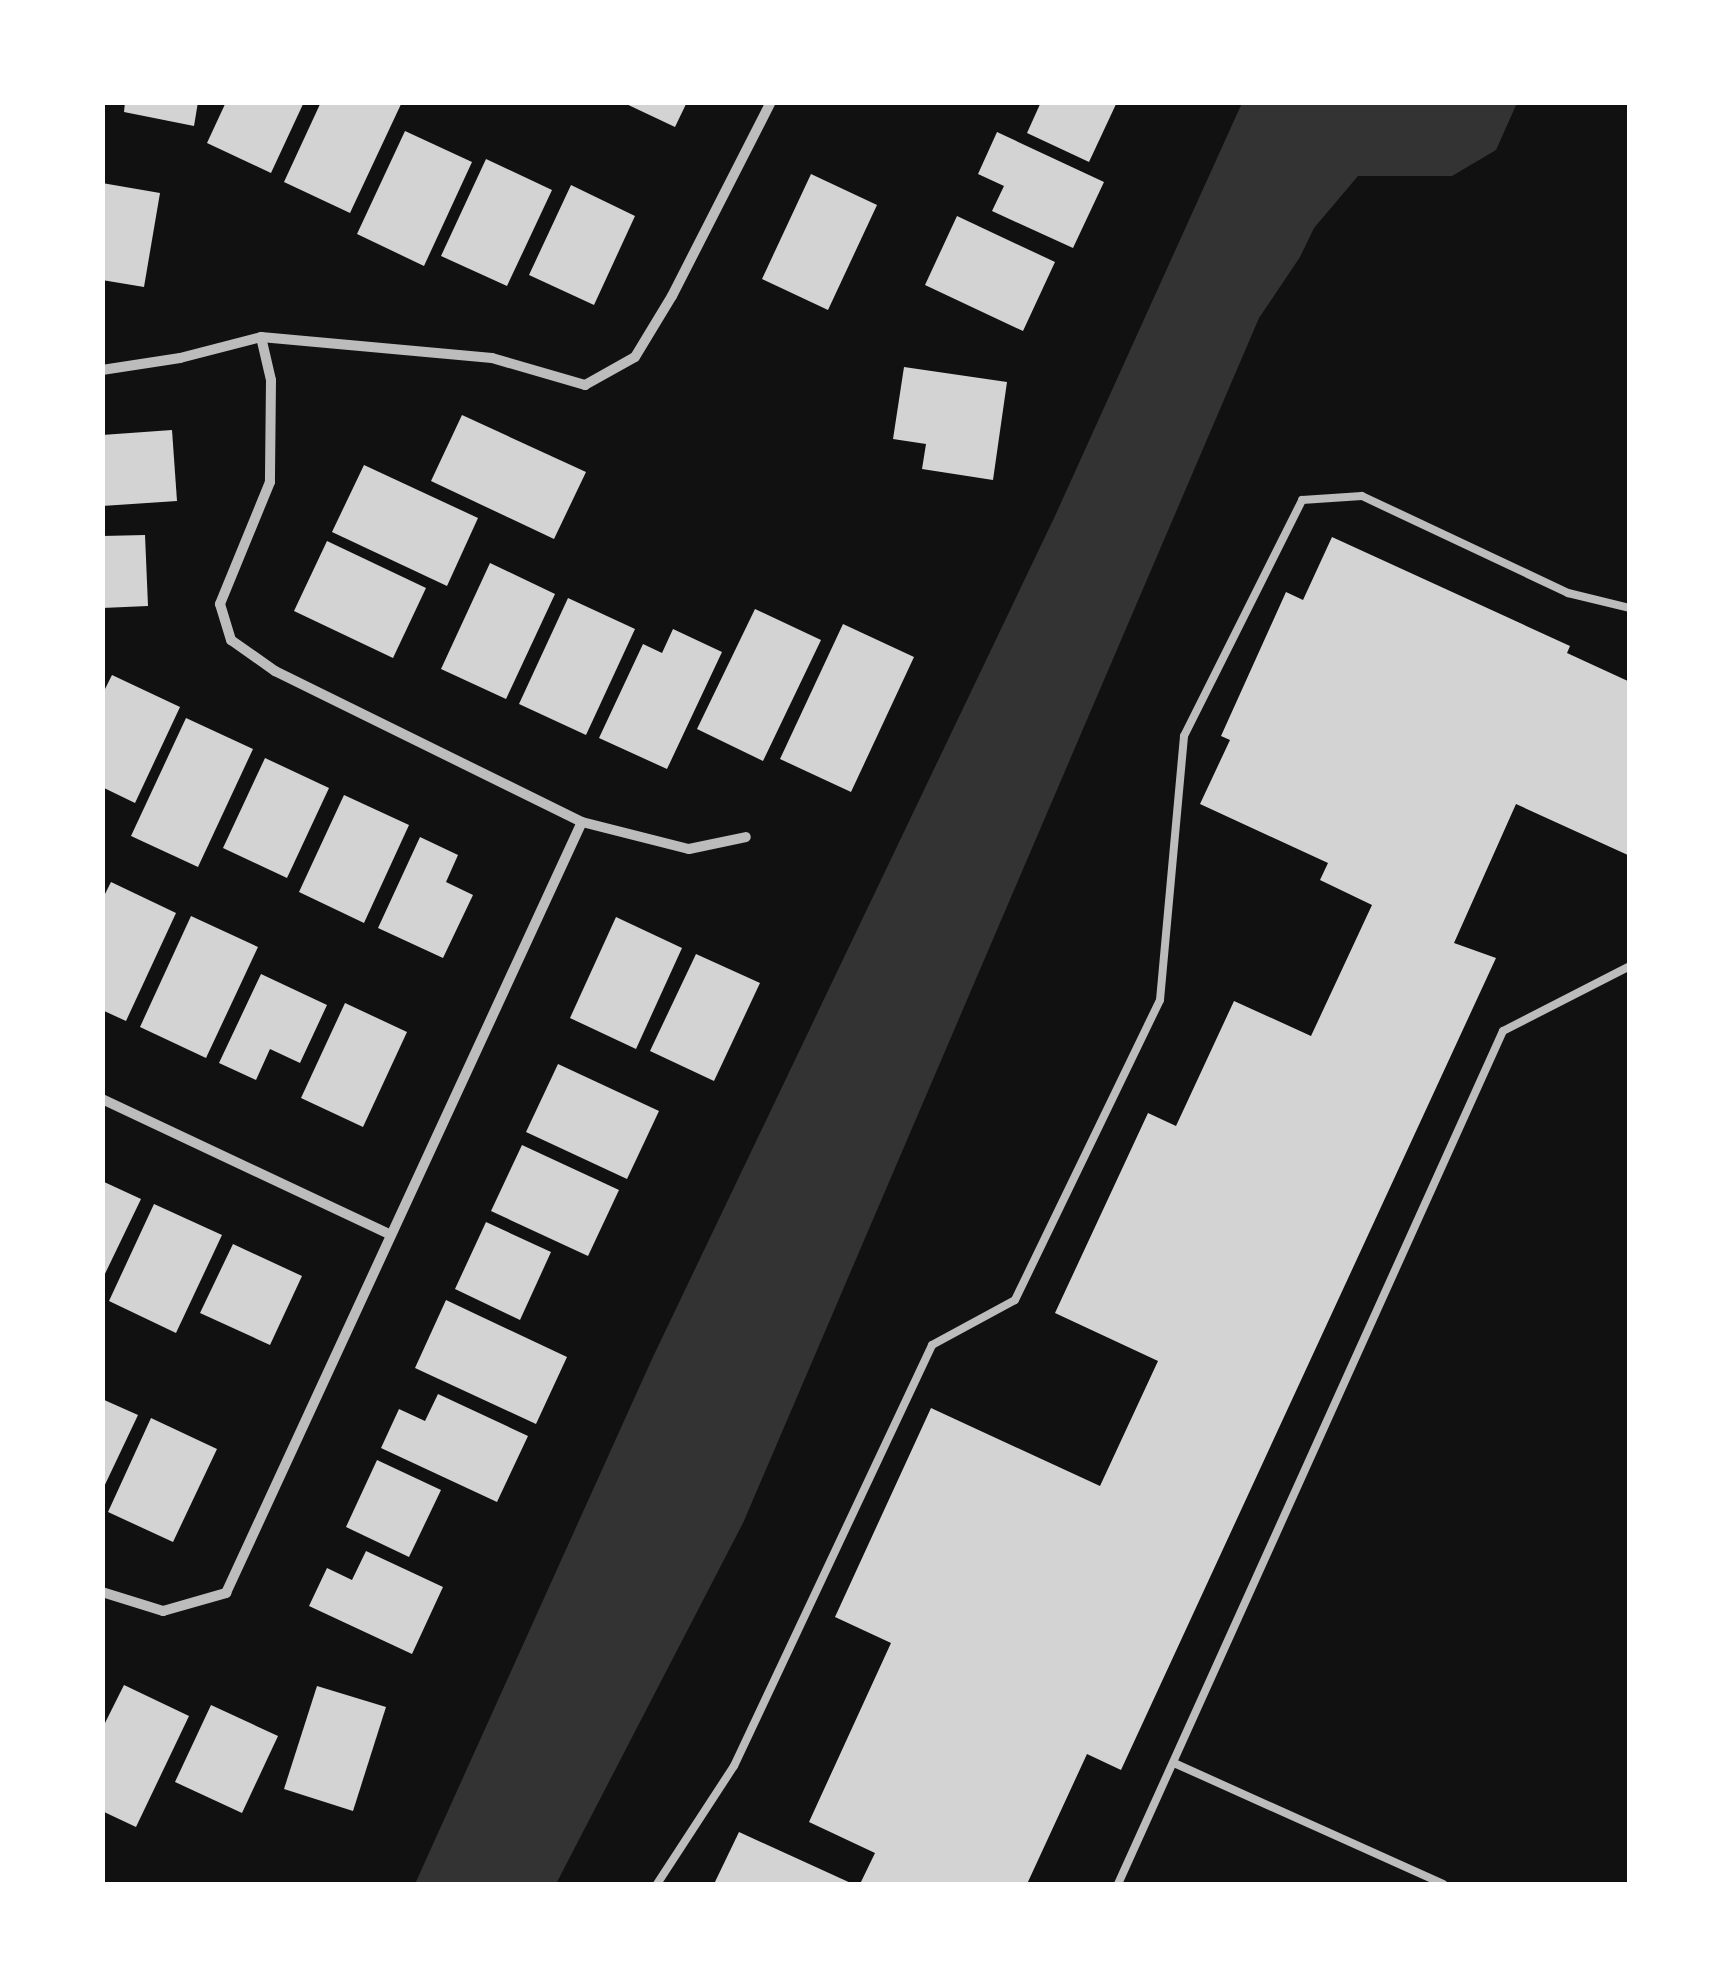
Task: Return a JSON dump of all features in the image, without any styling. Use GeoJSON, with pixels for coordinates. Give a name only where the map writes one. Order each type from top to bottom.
{"type":"FeatureCollection","features":[{"type":"Feature","properties":{"kind":"street"},"geometry":{"type":"LineString","coordinates":[[102,370],[180,358],[262,337],[492,358],[585,385],[635,356],[672,296],[770,102]]}},
{"type":"Feature","properties":{"kind":"street"},"geometry":{"type":"LineString","coordinates":[[262,337],[270,380],[270,482],[220,604],[230,640],[276,671],[582,822],[689,849],[746,837]]}},
{"type":"Feature","properties":{"kind":"street"},"geometry":{"type":"LineString","coordinates":[[102,1592],[163,1611],[226,1593],[582,822]]}},
{"type":"Feature","properties":{"kind":"street"},"geometry":{"type":"LineString","coordinates":[[102,1100],[391,1235]]}},
{"type":"Feature","properties":{"kind":"lane"},"geometry":{"type":"LineString","coordinates":[[657,1884],[734,1766],[932,1344],[1015,1300],[1160,1000],[1184,736],[1302,500],[1362,496],[1568,593],[1630,608]]}},
{"type":"Feature","properties":{"kind":"lane"},"geometry":{"type":"LineString","coordinates":[[1118,1884],[1503,1031],[1630,966]]}},
{"type":"Feature","properties":{"kind":"lane"},"geometry":{"type":"LineString","coordinates":[[1174,1762],[1442,1884]]}},
{"type":"Feature","properties":{"kind":"shaded area"},"geometry":{"type":"Polygon","coordinates":[[[1242,103],[1517,103],[1496,150],[1452,176],[1358,176],[1314,228],[1300,257],[1259,318],[743,1523],[556,1884],[415,1884],[652,1359],[1055,516],[1242,103]]]}},
{"type":"Feature","properties":{"kind":"building"},"geometry":{"type":"Polygon","coordinates":[[[125,102],[198,102],[194,126],[124,112],[125,102]]]}},
{"type":"Feature","properties":{"kind":"building"},"geometry":{"type":"Polygon","coordinates":[[[226,102],[304,102],[271,173],[207,143],[226,102]]]}},
{"type":"Feature","properties":{"kind":"building"},"geometry":{"type":"Polygon","coordinates":[[[321,102],[402,102],[350,213],[284,182],[321,102]]]}},
{"type":"Feature","properties":{"kind":"building"},"geometry":{"type":"Polygon","coordinates":[[[622,102],[687,102],[675,127],[622,102]]]}},
{"type":"Feature","properties":{"kind":"building"},"geometry":{"type":"Polygon","coordinates":[[[1041,102],[1117,102],[1089,162],[1027,133],[1041,102]]]}},
{"type":"Feature","properties":{"kind":"building"},"geometry":{"type":"Polygon","coordinates":[[[405,131],[472,162],[424,266],[357,234],[405,131]]]}},
{"type":"Feature","properties":{"kind":"building"},"geometry":{"type":"Polygon","coordinates":[[[997,132],[1104,182],[1073,248],[992,211],[1004,186],[978,174],[997,132]]]}},
{"type":"Feature","properties":{"kind":"building"},"geometry":{"type":"Polygon","coordinates":[[[486,159],[552,190],[507,286],[441,256],[486,159]]]}},
{"type":"Feature","properties":{"kind":"building"},"geometry":{"type":"Polygon","coordinates":[[[811,174],[877,205],[828,310],[762,279],[811,174]]]}},
{"type":"Feature","properties":{"kind":"building"},"geometry":{"type":"Polygon","coordinates":[[[102,183],[160,193],[144,287],[102,280],[102,183]]]}},
{"type":"Feature","properties":{"kind":"building"},"geometry":{"type":"Polygon","coordinates":[[[571,185],[635,216],[594,305],[529,275],[571,185]]]}},
{"type":"Feature","properties":{"kind":"building"},"geometry":{"type":"Polygon","coordinates":[[[957,216],[1055,262],[1023,331],[925,285],[957,216]]]}},
{"type":"Feature","properties":{"kind":"building"},"geometry":{"type":"Polygon","coordinates":[[[904,367],[1007,382],[993,480],[922,469],[926,444],[893,439],[904,367]]]}},
{"type":"Feature","properties":{"kind":"building"},"geometry":{"type":"Polygon","coordinates":[[[462,415],[586,472],[554,539],[431,481],[462,415]]]}},
{"type":"Feature","properties":{"kind":"building"},"geometry":{"type":"Polygon","coordinates":[[[172,430],[177,501],[102,506],[102,435],[172,430]]]}},
{"type":"Feature","properties":{"kind":"building"},"geometry":{"type":"Polygon","coordinates":[[[364,465],[478,518],[447,586],[332,532],[364,465]]]}},
{"type":"Feature","properties":{"kind":"building"},"geometry":{"type":"Polygon","coordinates":[[[145,535],[148,606],[102,608],[102,536],[145,535]]]}},
{"type":"Feature","properties":{"kind":"building"},"geometry":{"type":"Polygon","coordinates":[[[1332,537],[1570,646],[1567,653],[1630,682],[1630,856],[1516,804],[1454,943],[1496,958],[1121,1770],[1087,1754],[1027,1884],[860,1884],[875,1853],[809,1822],[891,1643],[835,1617],[931,1408],[1100,1486],[1158,1361],[1055,1313],[1148,1113],[1176,1126],[1234,1001],[1311,1036],[1372,905],[1320,880],[1328,863],[1200,804],[1230,740],[1221,736],[1286,592],[1303,600],[1332,537]]]}},
{"type":"Feature","properties":{"kind":"building"},"geometry":{"type":"Polygon","coordinates":[[[327,541],[426,588],[393,658],[294,611],[327,541]]]}},
{"type":"Feature","properties":{"kind":"building"},"geometry":{"type":"Polygon","coordinates":[[[490,563],[555,594],[506,699],[441,669],[490,563]]]}},
{"type":"Feature","properties":{"kind":"building"},"geometry":{"type":"Polygon","coordinates":[[[568,598],[635,629],[586,735],[519,704],[568,598]]]}},
{"type":"Feature","properties":{"kind":"building"},"geometry":{"type":"Polygon","coordinates":[[[755,609],[821,640],[763,761],[697,729],[755,609]]]}},
{"type":"Feature","properties":{"kind":"building"},"geometry":{"type":"Polygon","coordinates":[[[843,624],[914,657],[851,792],[780,759],[843,624]]]}},
{"type":"Feature","properties":{"kind":"building"},"geometry":{"type":"Polygon","coordinates":[[[673,629],[722,652],[667,769],[599,738],[643,644],[662,653],[673,629]]]}},
{"type":"Feature","properties":{"kind":"building"},"geometry":{"type":"Polygon","coordinates":[[[112,675],[180,707],[135,803],[102,787],[102,695],[112,675]]]}},
{"type":"Feature","properties":{"kind":"building"},"geometry":{"type":"Polygon","coordinates":[[[186,718],[253,749],[198,867],[131,836],[186,718]]]}},
{"type":"Feature","properties":{"kind":"building"},"geometry":{"type":"Polygon","coordinates":[[[265,758],[329,788],[287,878],[223,848],[265,758]]]}},
{"type":"Feature","properties":{"kind":"building"},"geometry":{"type":"Polygon","coordinates":[[[344,795],[409,825],[364,923],[299,892],[344,795]]]}},
{"type":"Feature","properties":{"kind":"building"},"geometry":{"type":"Polygon","coordinates":[[[420,837],[458,855],[446,882],[473,895],[443,958],[378,928],[420,837]]]}},
{"type":"Feature","properties":{"kind":"building"},"geometry":{"type":"Polygon","coordinates":[[[111,882],[176,913],[126,1021],[102,1010],[102,900],[111,882]]]}},
{"type":"Feature","properties":{"kind":"building"},"geometry":{"type":"Polygon","coordinates":[[[191,916],[258,947],[206,1058],[140,1027],[191,916]]]}},
{"type":"Feature","properties":{"kind":"building"},"geometry":{"type":"Polygon","coordinates":[[[616,917],[682,948],[636,1049],[570,1018],[616,917]]]}},
{"type":"Feature","properties":{"kind":"building"},"geometry":{"type":"Polygon","coordinates":[[[696,954],[760,983],[714,1081],[650,1051],[696,954]]]}},
{"type":"Feature","properties":{"kind":"building"},"geometry":{"type":"Polygon","coordinates":[[[261,974],[327,1005],[300,1063],[270,1049],[256,1080],[219,1063],[261,974]]]}},
{"type":"Feature","properties":{"kind":"building"},"geometry":{"type":"Polygon","coordinates":[[[345,1003],[407,1032],[363,1127],[301,1098],[345,1003]]]}},
{"type":"Feature","properties":{"kind":"building"},"geometry":{"type":"Polygon","coordinates":[[[558,1064],[659,1111],[627,1179],[526,1132],[558,1064]]]}},
{"type":"Feature","properties":{"kind":"building"},"geometry":{"type":"Polygon","coordinates":[[[522,1145],[619,1190],[588,1256],[491,1211],[522,1145]]]}},
{"type":"Feature","properties":{"kind":"building"},"geometry":{"type":"Polygon","coordinates":[[[102,1181],[141,1199],[102,1280],[102,1181]]]}},
{"type":"Feature","properties":{"kind":"building"},"geometry":{"type":"Polygon","coordinates":[[[154,1204],[222,1235],[176,1333],[109,1301],[154,1204]]]}},
{"type":"Feature","properties":{"kind":"building"},"geometry":{"type":"Polygon","coordinates":[[[486,1222],[551,1252],[520,1320],[455,1289],[486,1222]]]}},
{"type":"Feature","properties":{"kind":"building"},"geometry":{"type":"Polygon","coordinates":[[[233,1244],[302,1276],[270,1345],[200,1313],[233,1244]]]}},
{"type":"Feature","properties":{"kind":"building"},"geometry":{"type":"Polygon","coordinates":[[[446,1300],[567,1357],[536,1424],[415,1368],[446,1300]]]}},
{"type":"Feature","properties":{"kind":"building"},"geometry":{"type":"Polygon","coordinates":[[[438,1394],[528,1436],[497,1502],[381,1448],[399,1409],[425,1421],[438,1394]]]}},
{"type":"Feature","properties":{"kind":"building"},"geometry":{"type":"Polygon","coordinates":[[[102,1399],[138,1415],[102,1491],[102,1399]]]}},
{"type":"Feature","properties":{"kind":"building"},"geometry":{"type":"Polygon","coordinates":[[[151,1418],[217,1449],[173,1542],[108,1512],[151,1418]]]}},
{"type":"Feature","properties":{"kind":"building"},"geometry":{"type":"Polygon","coordinates":[[[377,1460],[441,1490],[409,1557],[346,1527],[377,1460]]]}},
{"type":"Feature","properties":{"kind":"building"},"geometry":{"type":"Polygon","coordinates":[[[366,1551],[443,1587],[412,1654],[309,1606],[327,1568],[352,1580],[366,1551]]]}},
{"type":"Feature","properties":{"kind":"building"},"geometry":{"type":"Polygon","coordinates":[[[124,1685],[189,1716],[136,1827],[102,1811],[102,1729],[124,1685]]]}},
{"type":"Feature","properties":{"kind":"building"},"geometry":{"type":"Polygon","coordinates":[[[317,1686],[386,1707],[353,1811],[284,1789],[317,1686]]]}},
{"type":"Feature","properties":{"kind":"building"},"geometry":{"type":"Polygon","coordinates":[[[211,1705],[278,1736],[242,1813],[175,1782],[211,1705]]]}},
{"type":"Feature","properties":{"kind":"building"},"geometry":{"type":"Polygon","coordinates":[[[739,1832],[853,1884],[714,1884],[739,1832]]]}}]}
